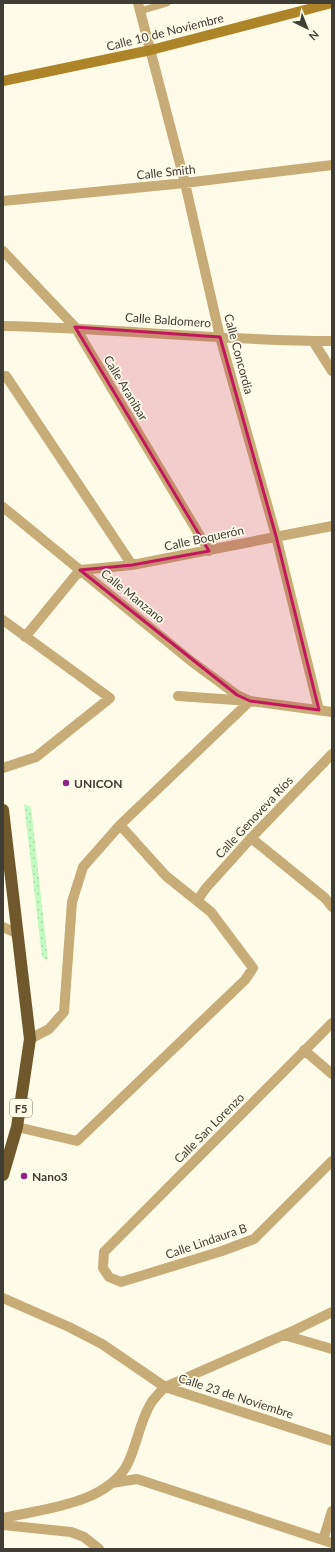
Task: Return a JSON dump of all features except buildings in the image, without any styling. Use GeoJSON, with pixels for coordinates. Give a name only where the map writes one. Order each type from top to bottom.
{"type":"FeatureCollection","features":[{"type":"Feature","properties":{"kind":"highway","name":"F5"},"geometry":{"type":"LineString","coordinates":[[3,810],[6,861],[18,934],[30,1039],[17,1127],[3,1175]]}},
{"type":"Feature","properties":{"kind":"main road","name":"Calle 10 de Noviembre"},"geometry":{"type":"LineString","coordinates":[[3,81],[151,50],[332,3]]}},
{"type":"Feature","properties":{"kind":"street","name":"Calle Concordia"},"geometry":{"type":"LineString","coordinates":[[139,7],[185,183],[220,337],[276,536],[319,710]]}},
{"type":"Feature","properties":{"kind":"street","name":"Calle Smith"},"geometry":{"type":"LineString","coordinates":[[3,201],[185,183],[332,165]]}},
{"type":"Feature","properties":{"kind":"street","name":"Calle Aranibar"},"geometry":{"type":"LineString","coordinates":[[3,251],[74,327],[209,551]]}},
{"type":"Feature","properties":{"kind":"street","name":"Calle Baldomero"},"geometry":{"type":"LineString","coordinates":[[3,326],[74,327],[220,337],[332,341]]}},
{"type":"Feature","properties":{"kind":"street"},"geometry":{"type":"LineString","coordinates":[[313,341],[332,371]]}},
{"type":"Feature","properties":{"kind":"street"},"geometry":{"type":"LineString","coordinates":[[3,378],[6,376],[132,565]]}},
{"type":"Feature","properties":{"kind":"street","name":"Calle Manzano"},"geometry":{"type":"LineString","coordinates":[[3,507],[191,661],[237,695],[250,701]]}},
{"type":"Feature","properties":{"kind":"street","name":"Calle Boquerón"},"geometry":{"type":"LineString","coordinates":[[80,570],[132,565],[332,526]]}},
{"type":"Feature","properties":{"kind":"street"},"geometry":{"type":"LineString","coordinates":[[25,637],[80,570]]}},
{"type":"Feature","properties":{"kind":"street"},"geometry":{"type":"LineString","coordinates":[[3,620],[110,698],[36,757],[3,768]]}},
{"type":"Feature","properties":{"kind":"street"},"geometry":{"type":"LineString","coordinates":[[178,696],[250,701],[332,712]]}},
{"type":"Feature","properties":{"kind":"street"},"geometry":{"type":"LineString","coordinates":[[30,1039],[49,1030],[64,1012],[72,902],[83,867],[120,826],[250,701]]}},
{"type":"Feature","properties":{"kind":"street","name":"Calle Genoveva Ríos"},"geometry":{"type":"LineString","coordinates":[[197,901],[206,888],[251,838],[332,754]]}},
{"type":"Feature","properties":{"kind":"street"},"geometry":{"type":"LineString","coordinates":[[17,1127],[77,1141],[245,980],[253,968],[211,912],[166,876],[120,826]]}},
{"type":"Feature","properties":{"kind":"street"},"geometry":{"type":"LineString","coordinates":[[251,838],[328,895],[332,907]]}},
{"type":"Feature","properties":{"kind":"street"},"geometry":{"type":"LineString","coordinates":[[3,927],[18,934]]}},
{"type":"Feature","properties":{"kind":"street","name":"Calle San Lorenzo"},"geometry":{"type":"LineString","coordinates":[[104,1252],[332,1022]]}},
{"type":"Feature","properties":{"kind":"street"},"geometry":{"type":"LineString","coordinates":[[304,1050],[332,1074]]}},
{"type":"Feature","properties":{"kind":"street","name":"Calle Lindaura B"},"geometry":{"type":"LineString","coordinates":[[104,1252],[103,1268],[109,1277],[121,1282],[222,1251],[254,1239],[332,1161]]}},
{"type":"Feature","properties":{"kind":"street","name":"Calle Lindaura B"},"geometry":{"type":"LineString","coordinates":[[315,1177],[332,1165]]}},
{"type":"Feature","properties":{"kind":"street"},"geometry":{"type":"LineString","coordinates":[[3,1298],[69,1327],[102,1344],[165,1387],[284,1335],[332,1312]]}},
{"type":"Feature","properties":{"kind":"street"},"geometry":{"type":"LineString","coordinates":[[284,1335],[332,1349]]}},
{"type":"Feature","properties":{"kind":"street","name":"Calle 23 de Noviembre"},"geometry":{"type":"LineString","coordinates":[[3,1518],[73,1502],[94,1495],[112,1483],[128,1464],[151,1403],[165,1387],[332,1441]]}},
{"type":"Feature","properties":{"kind":"street"},"geometry":{"type":"LineString","coordinates":[[112,1483],[137,1479],[328,1541],[332,1511]]}},
{"type":"Feature","properties":{"kind":"street"},"geometry":{"type":"LineString","coordinates":[[3,1525],[71,1532],[84,1537],[99,1549]]}},
{"type":"Feature","properties":{"kind":"lane"},"geometry":{"type":"LineString","coordinates":[[139,7],[167,3]]}},
{"type":"Feature","properties":{"kind":"highlighted area"},"geometry":{"type":"Polygon","coordinates":[[[75,327],[220,337],[276,536],[319,710],[250,701],[237,695],[80,570],[132,565],[209,551],[75,327]]]}},
{"type":"Feature","properties":{"kind":"green space"},"geometry":{"type":"Polygon","coordinates":[[[24,804],[31,807],[48,961],[42,957],[24,804]]]}},
{"type":"Feature","properties":{"kind":"place","name":"UNICON"},"geometry":{"type":"Point","coordinates":[66,783]}},
{"type":"Feature","properties":{"kind":"place","name":"Nano3"},"geometry":{"type":"Point","coordinates":[24,1176]}}]}
